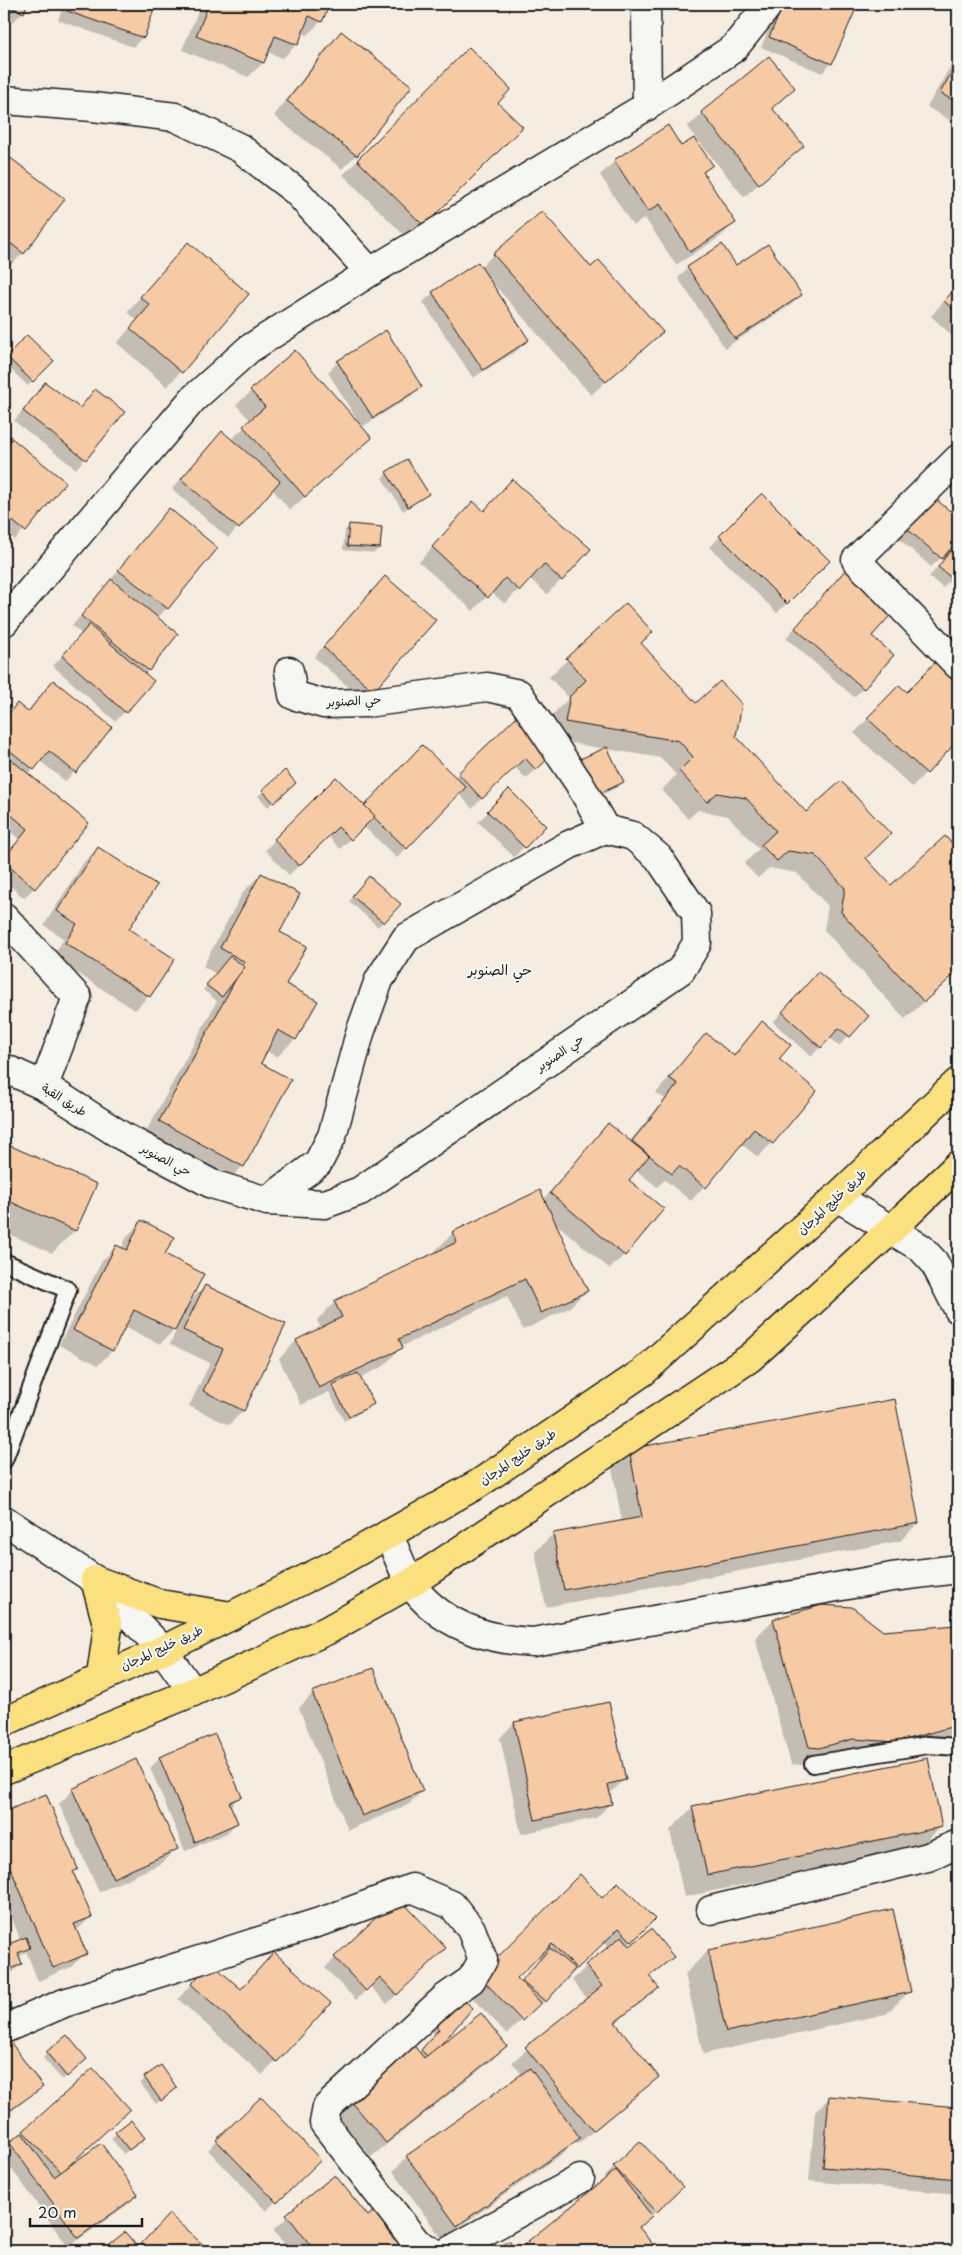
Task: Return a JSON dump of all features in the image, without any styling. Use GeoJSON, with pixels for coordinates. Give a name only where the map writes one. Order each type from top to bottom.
{"type":"FeatureCollection","features":[{"type":"Feature","properties":{"kind":"main road","name":"طريق خليج المرجان"},"geometry":{"type":"LineString","coordinates":[[4,1722],[101,1676],[163,1650],[388,1534],[478,1484],[643,1372],[837,1198],[958,1082]]}},
{"type":"Feature","properties":{"kind":"main road"},"geometry":{"type":"LineString","coordinates":[[4,1770],[193,1692],[328,1630],[411,1583],[750,1358],[892,1229],[958,1166]]}},
{"type":"Feature","properties":{"kind":"main road"},"geometry":{"type":"LineString","coordinates":[[95,1580],[160,1604],[230,1616]]}},
{"type":"Feature","properties":{"kind":"main road"},"geometry":{"type":"LineString","coordinates":[[95,1580],[108,1627],[101,1676]]}},
{"type":"Feature","properties":{"kind":"street"},"geometry":{"type":"LineString","coordinates":[[646,4],[648,106]]}},
{"type":"Feature","properties":{"kind":"street"},"geometry":{"type":"LineString","coordinates":[[4,622],[193,399],[249,349],[370,272],[648,106],[734,48],[766,8],[767,4]]}},
{"type":"Feature","properties":{"kind":"street"},"geometry":{"type":"LineString","coordinates":[[4,100],[93,107],[175,118],[240,148],[297,192],[370,272]]}},
{"type":"Feature","properties":{"kind":"street"},"geometry":{"type":"LineString","coordinates":[[958,459],[856,560],[958,665]]}},
{"type":"Feature","properties":{"kind":"street","name":"حي الصنوبر"},"geometry":{"type":"LineString","coordinates":[[122,1136],[212,1184],[267,1201],[325,1204],[360,1191],[681,970],[697,943],[696,913],[658,857],[633,836],[605,829],[579,783],[519,694],[487,687],[366,703],[324,704],[293,695],[289,671]]}},
{"type":"Feature","properties":{"kind":"street"},"geometry":{"type":"LineString","coordinates":[[267,1201],[318,1164],[332,1136],[360,1034],[379,980],[406,938],[569,845],[605,829]]}},
{"type":"Feature","properties":{"kind":"street"},"geometry":{"type":"LineString","coordinates":[[4,916],[78,997],[44,1086]]}},
{"type":"Feature","properties":{"kind":"street","name":"طريق القبة"},"geometry":{"type":"LineString","coordinates":[[4,1068],[44,1086],[122,1136]]}},
{"type":"Feature","properties":{"kind":"street"},"geometry":{"type":"LineString","coordinates":[[837,1198],[922,1248],[934,1262],[958,1309]]}},
{"type":"Feature","properties":{"kind":"street"},"geometry":{"type":"LineString","coordinates":[[4,1520],[95,1580],[163,1650],[193,1692]]}},
{"type":"Feature","properties":{"kind":"street"},"geometry":{"type":"LineString","coordinates":[[388,1534],[411,1583],[439,1612],[455,1623],[480,1634],[506,1641],[533,1642],[892,1577],[958,1569]]}},
{"type":"Feature","properties":{"kind":"street"},"geometry":{"type":"LineString","coordinates":[[711,1910],[928,1857],[958,1844]]}},
{"type":"Feature","properties":{"kind":"street"},"geometry":{"type":"LineString","coordinates":[[4,2029],[64,2003],[329,1919],[412,1888],[452,1905],[471,1929],[483,1960],[471,1980],[445,1998],[327,2107],[324,2123],[416,2242],[430,2251]]}},
{"type":"Feature","properties":{"kind":"street"},"geometry":{"type":"LineString","coordinates":[[449,2251],[580,2179]]}},
{"type":"Feature","properties":{"kind":"lane"},"geometry":{"type":"LineString","coordinates":[[4,1262],[68,1290],[4,1460]]}},
{"type":"Feature","properties":{"kind":"lane"},"geometry":{"type":"LineString","coordinates":[[813,1764],[928,1745],[958,1747]]}},
{"type":"Feature","properties":{"kind":"building"},"geometry":{"type":"Polygon","coordinates":[[[4,4],[27,4],[24,13],[4,4]]]}},
{"type":"Feature","properties":{"kind":"building"},"geometry":{"type":"Polygon","coordinates":[[[69,4],[156,4],[144,38],[67,11],[69,4]]]}},
{"type":"Feature","properties":{"kind":"building"},"geometry":{"type":"Polygon","coordinates":[[[209,4],[330,4],[322,22],[309,16],[298,45],[275,36],[264,63],[196,36],[209,4]]]}},
{"type":"Feature","properties":{"kind":"building"},"geometry":{"type":"Polygon","coordinates":[[[784,4],[858,4],[832,64],[769,37],[784,4]]]}},
{"type":"Feature","properties":{"kind":"building"},"geometry":{"type":"Polygon","coordinates":[[[341,31],[412,86],[357,156],[287,101],[341,31]]]}},
{"type":"Feature","properties":{"kind":"building"},"geometry":{"type":"Polygon","coordinates":[[[469,47],[511,89],[498,103],[523,127],[424,226],[357,160],[469,47]]]}},
{"type":"Feature","properties":{"kind":"building"},"geometry":{"type":"Polygon","coordinates":[[[769,56],[795,88],[772,108],[804,146],[759,184],[701,112],[769,56]]]}},
{"type":"Feature","properties":{"kind":"building"},"geometry":{"type":"Polygon","coordinates":[[[958,61],[958,103],[940,93],[958,61]]]}},
{"type":"Feature","properties":{"kind":"building"},"geometry":{"type":"Polygon","coordinates":[[[668,125],[681,146],[694,138],[713,165],[703,172],[736,223],[690,252],[660,204],[648,212],[614,160],[668,125]]]}},
{"type":"Feature","properties":{"kind":"building"},"geometry":{"type":"Polygon","coordinates":[[[4,153],[65,199],[24,254],[4,238],[4,153]]]}},
{"type":"Feature","properties":{"kind":"building"},"geometry":{"type":"Polygon","coordinates":[[[542,211],[591,267],[599,260],[663,332],[606,382],[493,254],[542,211]]]}},
{"type":"Feature","properties":{"kind":"building"},"geometry":{"type":"Polygon","coordinates":[[[188,242],[249,294],[182,373],[130,328],[150,305],[140,297],[188,242]]]}},
{"type":"Feature","properties":{"kind":"building"},"geometry":{"type":"Polygon","coordinates":[[[722,244],[736,265],[768,244],[802,295],[735,339],[687,267],[722,244]]]}},
{"type":"Feature","properties":{"kind":"building"},"geometry":{"type":"Polygon","coordinates":[[[478,262],[529,340],[483,370],[432,292],[478,262]]]}},
{"type":"Feature","properties":{"kind":"building"},"geometry":{"type":"Polygon","coordinates":[[[958,285],[958,314],[944,301],[958,285]]]}},
{"type":"Feature","properties":{"kind":"building"},"geometry":{"type":"Polygon","coordinates":[[[386,330],[422,387],[373,418],[337,361],[386,330]]]}},
{"type":"Feature","properties":{"kind":"building"},"geometry":{"type":"Polygon","coordinates":[[[27,335],[54,361],[33,382],[6,356],[27,335]]]}},
{"type":"Feature","properties":{"kind":"building"},"geometry":{"type":"Polygon","coordinates":[[[295,350],[372,438],[305,497],[243,426],[265,407],[250,390],[295,350]]]}},
{"type":"Feature","properties":{"kind":"building"},"geometry":{"type":"Polygon","coordinates":[[[45,382],[80,408],[95,389],[125,412],[86,460],[23,411],[45,382]]]}},
{"type":"Feature","properties":{"kind":"building"},"geometry":{"type":"Polygon","coordinates":[[[222,431],[280,481],[239,529],[181,479],[222,431]]]}},
{"type":"Feature","properties":{"kind":"building"},"geometry":{"type":"Polygon","coordinates":[[[4,432],[66,482],[26,532],[4,514],[4,432]]]}},
{"type":"Feature","properties":{"kind":"building"},"geometry":{"type":"Polygon","coordinates":[[[407,459],[429,494],[408,507],[386,472],[407,459]]]}},
{"type":"Feature","properties":{"kind":"building"},"geometry":{"type":"Polygon","coordinates":[[[512,479],[591,549],[562,581],[544,564],[520,591],[505,578],[488,598],[432,547],[473,501],[484,511],[512,479]]]}},
{"type":"Feature","properties":{"kind":"building"},"geometry":{"type":"Polygon","coordinates":[[[762,493],[830,561],[787,604],[719,536],[762,493]]]}},
{"type":"Feature","properties":{"kind":"building"},"geometry":{"type":"Polygon","coordinates":[[[932,496],[950,511],[958,502],[958,553],[952,547],[942,559],[905,527],[932,496]]]}},
{"type":"Feature","properties":{"kind":"building"},"geometry":{"type":"Polygon","coordinates":[[[169,508],[218,548],[168,609],[118,570],[169,508]]]}},
{"type":"Feature","properties":{"kind":"building"},"geometry":{"type":"Polygon","coordinates":[[[349,524],[382,527],[380,548],[347,546],[349,524]]]}},
{"type":"Feature","properties":{"kind":"building"},"geometry":{"type":"Polygon","coordinates":[[[950,551],[958,558],[958,573],[953,579],[938,567],[950,551]]]}},
{"type":"Feature","properties":{"kind":"building"},"geometry":{"type":"Polygon","coordinates":[[[847,568],[895,610],[872,636],[894,655],[864,689],[795,628],[847,568]]]}},
{"type":"Feature","properties":{"kind":"building"},"geometry":{"type":"Polygon","coordinates":[[[385,576],[436,620],[374,691],[323,647],[385,576]]]}},
{"type":"Feature","properties":{"kind":"building"},"geometry":{"type":"Polygon","coordinates":[[[111,579],[178,634],[149,671],[81,616],[111,579]]]}},
{"type":"Feature","properties":{"kind":"building"},"geometry":{"type":"Polygon","coordinates":[[[626,603],[653,632],[641,643],[696,703],[720,681],[742,704],[736,736],[806,812],[841,781],[891,834],[866,858],[891,885],[945,836],[958,850],[958,971],[924,1002],[841,912],[845,888],[815,855],[788,851],[777,861],[761,845],[776,831],[746,798],[717,793],[707,802],[679,771],[693,757],[679,741],[565,722],[570,696],[586,680],[566,658],[626,603]]]}},
{"type":"Feature","properties":{"kind":"building"},"geometry":{"type":"Polygon","coordinates":[[[89,625],[154,681],[126,713],[62,656],[89,625]]]}},
{"type":"Feature","properties":{"kind":"building"},"geometry":{"type":"Polygon","coordinates":[[[938,659],[958,678],[958,740],[927,774],[867,718],[899,685],[907,692],[938,659]]]}},
{"type":"Feature","properties":{"kind":"building"},"geometry":{"type":"Polygon","coordinates":[[[53,680],[112,727],[76,773],[49,751],[34,770],[4,746],[4,720],[17,703],[28,712],[53,680]]]}},
{"type":"Feature","properties":{"kind":"building"},"geometry":{"type":"Polygon","coordinates":[[[516,717],[553,754],[536,770],[525,758],[482,799],[458,773],[516,717]]]}},
{"type":"Feature","properties":{"kind":"building"},"geometry":{"type":"Polygon","coordinates":[[[422,745],[466,787],[407,849],[363,807],[422,745]]]}},
{"type":"Feature","properties":{"kind":"building"},"geometry":{"type":"Polygon","coordinates":[[[607,747],[624,782],[597,795],[580,759],[607,747]]]}},
{"type":"Feature","properties":{"kind":"building"},"geometry":{"type":"Polygon","coordinates":[[[8,757],[89,823],[35,889],[4,862],[4,858],[28,829],[4,809],[4,763],[8,757]]]}},
{"type":"Feature","properties":{"kind":"building"},"geometry":{"type":"Polygon","coordinates":[[[285,770],[296,783],[274,803],[262,790],[285,770]]]}},
{"type":"Feature","properties":{"kind":"building"},"geometry":{"type":"Polygon","coordinates":[[[336,777],[375,816],[351,840],[338,827],[299,866],[274,839],[336,777]]]}},
{"type":"Feature","properties":{"kind":"building"},"geometry":{"type":"Polygon","coordinates":[[[509,789],[546,826],[525,848],[487,811],[509,789]]]}},
{"type":"Feature","properties":{"kind":"building"},"geometry":{"type":"Polygon","coordinates":[[[98,847],[157,885],[129,929],[175,959],[150,997],[65,943],[77,924],[57,911],[98,847]]]}},
{"type":"Feature","properties":{"kind":"building"},"geometry":{"type":"Polygon","coordinates":[[[261,873],[300,894],[280,932],[307,946],[286,984],[318,1001],[296,1040],[278,1030],[261,1063],[291,1080],[244,1167],[159,1121],[245,962],[220,948],[261,873]]]}},
{"type":"Feature","properties":{"kind":"building"},"geometry":{"type":"Polygon","coordinates":[[[369,876],[401,904],[384,923],[352,896],[369,876]]]}},
{"type":"Feature","properties":{"kind":"building"},"geometry":{"type":"Polygon","coordinates":[[[230,956],[245,967],[222,997],[206,985],[230,956]]]}},
{"type":"Feature","properties":{"kind":"building"},"geometry":{"type":"Polygon","coordinates":[[[818,972],[869,1016],[850,1037],[839,1028],[821,1048],[782,1012],[818,972]]]}},
{"type":"Feature","properties":{"kind":"building"},"geometry":{"type":"Polygon","coordinates":[[[762,1021],[791,1045],[779,1059],[817,1091],[773,1144],[754,1129],[706,1188],[679,1166],[672,1174],[632,1141],[678,1084],[669,1078],[706,1033],[734,1056],[762,1021]]]}},
{"type":"Feature","properties":{"kind":"building"},"geometry":{"type":"Polygon","coordinates":[[[608,1123],[649,1156],[629,1180],[664,1209],[625,1256],[550,1193],[608,1123]]]}},
{"type":"Feature","properties":{"kind":"building"},"geometry":{"type":"Polygon","coordinates":[[[4,1143],[97,1184],[76,1231],[4,1199],[4,1143]]]}},
{"type":"Feature","properties":{"kind":"building"},"geometry":{"type":"Polygon","coordinates":[[[540,1190],[588,1291],[541,1313],[525,1279],[399,1339],[403,1348],[319,1388],[296,1340],[342,1317],[334,1301],[457,1242],[452,1232],[540,1190]]]}},
{"type":"Feature","properties":{"kind":"building"},"geometry":{"type":"Polygon","coordinates":[[[141,1220],[175,1237],[165,1254],[204,1274],[175,1331],[134,1310],[113,1351],[73,1330],[116,1245],[127,1250],[141,1220]]]}},
{"type":"Feature","properties":{"kind":"building"},"geometry":{"type":"Polygon","coordinates":[[[205,1285],[286,1324],[244,1411],[203,1391],[223,1349],[183,1330],[205,1285]]]}},
{"type":"Feature","properties":{"kind":"building"},"geometry":{"type":"Polygon","coordinates":[[[358,1373],[374,1404],[349,1417],[332,1385],[358,1373]]]}},
{"type":"Feature","properties":{"kind":"building"},"geometry":{"type":"Polygon","coordinates":[[[895,1399],[919,1523],[564,1590],[553,1533],[642,1517],[629,1449],[895,1399]]]}},
{"type":"Feature","properties":{"kind":"building"},"geometry":{"type":"Polygon","coordinates":[[[822,1605],[852,1607],[883,1631],[957,1625],[958,1725],[897,1742],[853,1739],[819,1748],[809,1747],[773,1619],[822,1605]]]}},
{"type":"Feature","properties":{"kind":"building"},"geometry":{"type":"Polygon","coordinates":[[[373,1668],[423,1791],[362,1816],[312,1692],[373,1668]]]}},
{"type":"Feature","properties":{"kind":"building"},"geometry":{"type":"Polygon","coordinates":[[[609,1702],[626,1780],[608,1784],[612,1804],[535,1820],[514,1722],[609,1702]]]}},
{"type":"Feature","properties":{"kind":"building"},"geometry":{"type":"Polygon","coordinates":[[[215,1734],[242,1797],[229,1802],[238,1823],[195,1842],[159,1757],[215,1734]]]}},
{"type":"Feature","properties":{"kind":"building"},"geometry":{"type":"Polygon","coordinates":[[[928,1758],[942,1827],[707,1875],[692,1806],[928,1758]]]}},
{"type":"Feature","properties":{"kind":"building"},"geometry":{"type":"Polygon","coordinates":[[[136,1759],[178,1849],[113,1878],[72,1789],[136,1759]]]}},
{"type":"Feature","properties":{"kind":"building"},"geometry":{"type":"Polygon","coordinates":[[[46,1794],[78,1869],[73,1872],[92,1917],[74,1924],[87,1954],[53,1968],[4,1853],[4,1812],[46,1794]]]}},
{"type":"Feature","properties":{"kind":"building"},"geometry":{"type":"Polygon","coordinates":[[[580,1874],[602,1898],[618,1882],[655,1919],[632,1942],[619,1928],[577,1969],[552,1944],[517,1978],[541,2003],[522,2021],[479,1976],[580,1874]]]}},
{"type":"Feature","properties":{"kind":"building"},"geometry":{"type":"Polygon","coordinates":[[[398,1897],[446,1948],[397,1995],[380,1977],[366,1991],[334,1957],[398,1897]]]}},
{"type":"Feature","properties":{"kind":"building"},"geometry":{"type":"Polygon","coordinates":[[[893,1909],[911,1992],[726,2032],[708,1950],[893,1909]]]}},
{"type":"Feature","properties":{"kind":"building"},"geometry":{"type":"Polygon","coordinates":[[[651,1929],[674,1957],[649,1976],[659,1988],[615,2022],[659,2077],[593,2131],[525,2047],[602,1986],[585,1965],[622,1936],[630,1946],[651,1929]]]}},
{"type":"Feature","properties":{"kind":"building"},"geometry":{"type":"Polygon","coordinates":[[[26,1937],[30,1948],[18,1953],[22,1964],[4,1972],[4,1946],[26,1937]]]}},
{"type":"Feature","properties":{"kind":"building"},"geometry":{"type":"Polygon","coordinates":[[[550,1948],[575,1969],[546,2002],[521,1981],[550,1948]]]}},
{"type":"Feature","properties":{"kind":"building"},"geometry":{"type":"Polygon","coordinates":[[[274,1952],[331,2003],[277,2062],[191,1984],[211,1963],[241,1989],[274,1952]]]}},
{"type":"Feature","properties":{"kind":"building"},"geometry":{"type":"Polygon","coordinates":[[[457,1994],[473,2008],[429,2058],[421,2050],[439,2029],[432,2023],[457,1994]]]}},
{"type":"Feature","properties":{"kind":"building"},"geometry":{"type":"Polygon","coordinates":[[[481,2013],[507,2046],[386,2143],[347,2096],[412,2043],[424,2058],[481,2013]]]}},
{"type":"Feature","properties":{"kind":"building"},"geometry":{"type":"Polygon","coordinates":[[[4,2033],[43,2087],[5,2114],[4,2112],[4,2033]]]}},
{"type":"Feature","properties":{"kind":"building"},"geometry":{"type":"Polygon","coordinates":[[[67,2035],[87,2059],[67,2077],[46,2052],[67,2035]]]}},
{"type":"Feature","properties":{"kind":"building"},"geometry":{"type":"Polygon","coordinates":[[[161,2065],[177,2088],[161,2101],[144,2077],[161,2065]]]}},
{"type":"Feature","properties":{"kind":"building"},"geometry":{"type":"Polygon","coordinates":[[[93,2068],[130,2109],[61,2173],[23,2131],[93,2068]]]}},
{"type":"Feature","properties":{"kind":"building"},"geometry":{"type":"Polygon","coordinates":[[[530,2068],[580,2138],[457,2226],[406,2156],[530,2068]]]}},
{"type":"Feature","properties":{"kind":"building"},"geometry":{"type":"Polygon","coordinates":[[[829,2096],[958,2107],[958,2179],[823,2167],[829,2096]]]}},
{"type":"Feature","properties":{"kind":"building"},"geometry":{"type":"Polygon","coordinates":[[[261,2097],[321,2160],[277,2203],[216,2140],[261,2097]]]}},
{"type":"Feature","properties":{"kind":"building"},"geometry":{"type":"Polygon","coordinates":[[[131,2120],[145,2138],[129,2150],[115,2132],[131,2120]]]}},
{"type":"Feature","properties":{"kind":"building"},"geometry":{"type":"Polygon","coordinates":[[[22,2133],[54,2177],[101,2143],[138,2195],[78,2238],[9,2142],[22,2133]]]}},
{"type":"Feature","properties":{"kind":"building"},"geometry":{"type":"Polygon","coordinates":[[[640,2141],[683,2187],[657,2212],[613,2166],[640,2141]]]}},
{"type":"Feature","properties":{"kind":"building"},"geometry":{"type":"Polygon","coordinates":[[[616,2170],[652,2216],[639,2227],[658,2251],[526,2251],[522,2246],[616,2170]]]}},
{"type":"Feature","properties":{"kind":"building"},"geometry":{"type":"Polygon","coordinates":[[[335,2175],[368,2216],[376,2209],[407,2251],[315,2251],[286,2214],[335,2175]]]}},
{"type":"Feature","properties":{"kind":"building"},"geometry":{"type":"Polygon","coordinates":[[[169,2214],[210,2251],[149,2251],[141,2244],[169,2214]]]}},
{"type":"Feature","properties":{"kind":"building"},"geometry":{"type":"Polygon","coordinates":[[[125,2232],[141,2251],[101,2251],[125,2232]]]}},
{"type":"Feature","properties":{"kind":"building"},"geometry":{"type":"Polygon","coordinates":[[[509,2241],[516,2251],[494,2251],[509,2241]]]}},
{"type":"Feature","properties":{"kind":"building"},"geometry":{"type":"Polygon","coordinates":[[[702,2244],[707,2251],[692,2251],[702,2244]]]}},
{"type":"Feature","properties":{"kind":"district","name":"حي الصنوبر"},"geometry":{"type":"Point","coordinates":[500,970]}}]}
